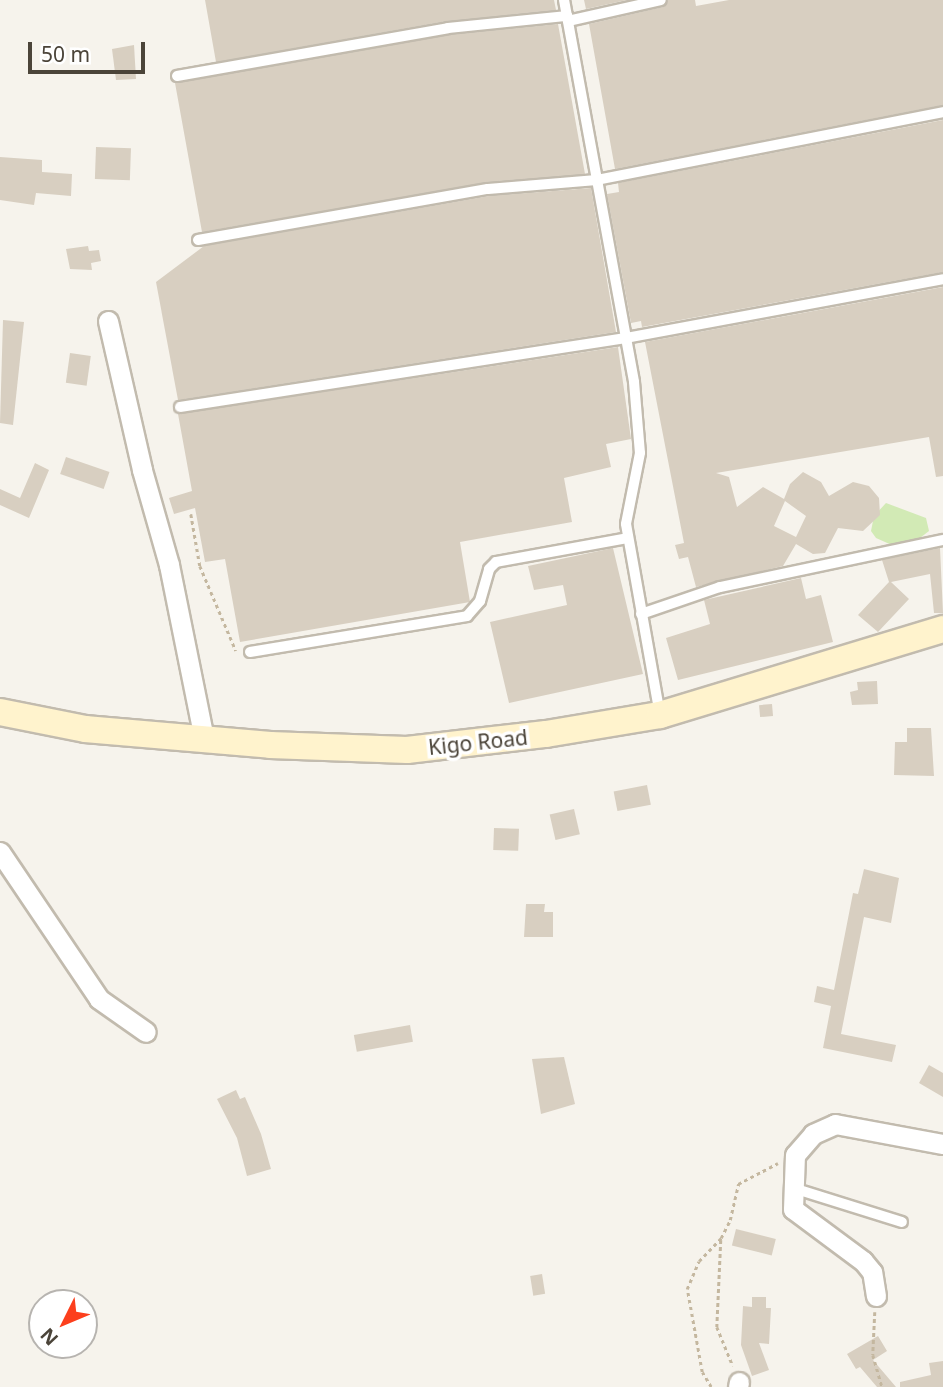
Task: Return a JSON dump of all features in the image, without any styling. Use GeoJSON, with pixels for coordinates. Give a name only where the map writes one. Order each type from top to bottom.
{"type":"FeatureCollection","features":[{"type":"Feature","properties":{"kind":"street"},"geometry":{"type":"LineString","coordinates":[[108,321],[142,470],[169,565],[204,739]]}},
{"type":"Feature","properties":{"kind":"street","name":"Kigo Road"},"geometry":{"type":"LineString","coordinates":[[0,712],[85,729],[204,739],[407,750],[546,734],[660,715],[943,629]]}},
{"type":"Feature","properties":{"kind":"street"},"geometry":{"type":"LineString","coordinates":[[0,852],[99,999],[146,1032]]}},
{"type":"Feature","properties":{"kind":"street"},"geometry":{"type":"LineString","coordinates":[[876,1296],[872,1272],[863,1261],[798,1217],[791,1188],[795,1155],[813,1134],[835,1124],[943,1144]]}},
{"type":"Feature","properties":{"kind":"lane"},"geometry":{"type":"LineString","coordinates":[[564,0],[626,338],[640,453],[626,524],[660,715]]}},
{"type":"Feature","properties":{"kind":"lane"},"geometry":{"type":"LineString","coordinates":[[177,76],[448,28],[568,18],[661,0]]}},
{"type":"Feature","properties":{"kind":"lane"},"geometry":{"type":"LineString","coordinates":[[198,240],[488,189],[597,180],[943,112]]}},
{"type":"Feature","properties":{"kind":"lane"},"geometry":{"type":"LineString","coordinates":[[180,407],[626,338],[943,279]]}},
{"type":"Feature","properties":{"kind":"lane"},"geometry":{"type":"LineString","coordinates":[[250,652],[467,616],[480,601],[489,569],[496,562],[628,538]]}},
{"type":"Feature","properties":{"kind":"lane"},"geometry":{"type":"LineString","coordinates":[[641,614],[720,587],[943,540]]}},
{"type":"Feature","properties":{"kind":"lane"},"geometry":{"type":"LineString","coordinates":[[791,1188],[902,1222]]}},
{"type":"Feature","properties":{"kind":"path"},"geometry":{"type":"LineString","coordinates":[[191,514],[200,565],[216,594],[232,646],[250,652]]}},
{"type":"Feature","properties":{"kind":"path"},"geometry":{"type":"LineString","coordinates":[[739,1385],[717,1327],[721,1238],[738,1184],[795,1155]]}},
{"type":"Feature","properties":{"kind":"path"},"geometry":{"type":"LineString","coordinates":[[711,1387],[702,1372],[687,1289],[699,1261],[721,1238]]}},
{"type":"Feature","properties":{"kind":"path"},"geometry":{"type":"LineString","coordinates":[[876,1296],[873,1355],[883,1387]]}},
{"type":"Feature","properties":{"kind":"green space"},"geometry":{"type":"Polygon","coordinates":[[[886,503],[926,518],[929,531],[916,541],[894,546],[876,538],[871,531],[874,516],[886,503]]]}},
{"type":"Feature","properties":{"kind":"building"},"geometry":{"type":"Polygon","coordinates":[[[205,0],[554,0],[556,10],[447,21],[216,62],[205,0]]]}},
{"type":"Feature","properties":{"kind":"building"},"geometry":{"type":"Polygon","coordinates":[[[584,0],[627,0],[586,9],[584,0]]]}},
{"type":"Feature","properties":{"kind":"building"},"geometry":{"type":"Polygon","coordinates":[[[668,0],[695,0],[696,6],[729,0],[943,0],[943,105],[615,169],[589,24],[663,7],[668,0]]]}},
{"type":"Feature","properties":{"kind":"building"},"geometry":{"type":"Polygon","coordinates":[[[558,24],[585,174],[487,182],[202,232],[175,83],[449,35],[558,24]]]}},
{"type":"Feature","properties":{"kind":"building"},"geometry":{"type":"Polygon","coordinates":[[[134,45],[136,79],[116,80],[112,49],[134,45]]]}},
{"type":"Feature","properties":{"kind":"building"},"geometry":{"type":"Polygon","coordinates":[[[943,120],[943,272],[642,327],[641,321],[631,323],[607,194],[619,192],[618,183],[943,120]]]}},
{"type":"Feature","properties":{"kind":"building"},"geometry":{"type":"Polygon","coordinates":[[[96,147],[131,148],[130,180],[95,179],[96,147]]]}},
{"type":"Feature","properties":{"kind":"building"},"geometry":{"type":"Polygon","coordinates":[[[0,157],[42,160],[42,172],[72,174],[71,196],[36,193],[34,205],[0,200],[0,157]]]}},
{"type":"Feature","properties":{"kind":"building"},"geometry":{"type":"Polygon","coordinates":[[[591,188],[616,332],[178,400],[156,282],[204,246],[489,196],[591,188]]]}},
{"type":"Feature","properties":{"kind":"building"},"geometry":{"type":"Polygon","coordinates":[[[88,246],[89,251],[99,250],[101,261],[91,263],[92,270],[70,269],[66,249],[88,246]]]}},
{"type":"Feature","properties":{"kind":"building"},"geometry":{"type":"Polygon","coordinates":[[[943,287],[943,476],[936,477],[929,437],[716,473],[729,477],[737,507],[763,487],[784,499],[790,484],[803,472],[821,482],[829,496],[853,482],[869,486],[879,498],[880,515],[863,531],[838,528],[825,553],[813,554],[796,544],[783,566],[696,587],[688,557],[679,559],[675,545],[684,543],[645,342],[943,287]],[[785,501],[774,526],[796,537],[806,516],[785,501]]]}},
{"type":"Feature","properties":{"kind":"building"},"geometry":{"type":"Polygon","coordinates":[[[3,320],[24,322],[13,425],[0,423],[3,320]]]}},
{"type":"Feature","properties":{"kind":"building"},"geometry":{"type":"Polygon","coordinates":[[[618,347],[631,439],[606,444],[611,467],[564,478],[572,522],[460,542],[470,602],[240,642],[225,559],[205,562],[195,508],[174,514],[169,498],[192,491],[178,414],[618,347]]]}},
{"type":"Feature","properties":{"kind":"building"},"geometry":{"type":"Polygon","coordinates":[[[70,353],[91,356],[87,386],[66,383],[70,353]]]}},
{"type":"Feature","properties":{"kind":"building"},"geometry":{"type":"Polygon","coordinates":[[[66,457],[109,472],[104,489],[60,474],[66,457]]]}},
{"type":"Feature","properties":{"kind":"building"},"geometry":{"type":"Polygon","coordinates":[[[35,463],[49,470],[29,518],[0,505],[0,489],[20,498],[35,463]]]}},
{"type":"Feature","properties":{"kind":"building"},"geometry":{"type":"Polygon","coordinates":[[[613,548],[643,674],[509,703],[490,622],[567,605],[563,585],[534,590],[528,566],[613,548]]]}},
{"type":"Feature","properties":{"kind":"building"},"geometry":{"type":"Polygon","coordinates":[[[940,548],[943,613],[934,613],[930,574],[891,582],[909,599],[878,632],[858,615],[889,582],[882,560],[940,548]]]}},
{"type":"Feature","properties":{"kind":"building"},"geometry":{"type":"Polygon","coordinates":[[[801,578],[806,599],[821,595],[833,642],[678,680],[666,638],[710,624],[704,600],[801,578]]]}},
{"type":"Feature","properties":{"kind":"building"},"geometry":{"type":"Polygon","coordinates":[[[877,681],[878,704],[852,705],[850,692],[858,690],[857,682],[877,681]]]}},
{"type":"Feature","properties":{"kind":"building"},"geometry":{"type":"Polygon","coordinates":[[[772,704],[773,716],[760,717],[759,705],[772,704]]]}},
{"type":"Feature","properties":{"kind":"building"},"geometry":{"type":"Polygon","coordinates":[[[907,728],[931,728],[934,776],[894,775],[895,742],[907,742],[907,728]]]}},
{"type":"Feature","properties":{"kind":"building"},"geometry":{"type":"Polygon","coordinates":[[[647,785],[651,805],[617,811],[614,791],[647,785]]]}},
{"type":"Feature","properties":{"kind":"building"},"geometry":{"type":"Polygon","coordinates":[[[574,809],[580,834],[555,840],[550,815],[574,809]]]}},
{"type":"Feature","properties":{"kind":"building"},"geometry":{"type":"Polygon","coordinates":[[[494,828],[519,829],[518,851],[493,850],[494,828]]]}},
{"type":"Feature","properties":{"kind":"building"},"geometry":{"type":"Polygon","coordinates":[[[864,869],[899,878],[891,923],[864,917],[841,1034],[896,1045],[892,1062],[823,1048],[831,1006],[814,1002],[817,986],[834,990],[853,893],[858,894],[864,869]]]}},
{"type":"Feature","properties":{"kind":"building"},"geometry":{"type":"Polygon","coordinates":[[[526,904],[545,904],[544,912],[553,912],[553,937],[524,937],[526,904]]]}},
{"type":"Feature","properties":{"kind":"building"},"geometry":{"type":"Polygon","coordinates":[[[410,1025],[413,1042],[357,1052],[354,1035],[410,1025]]]}},
{"type":"Feature","properties":{"kind":"building"},"geometry":{"type":"Polygon","coordinates":[[[564,1057],[575,1104],[541,1114],[532,1059],[564,1057]]]}},
{"type":"Feature","properties":{"kind":"building"},"geometry":{"type":"Polygon","coordinates":[[[929,1065],[943,1073],[943,1097],[919,1083],[929,1065]]]}},
{"type":"Feature","properties":{"kind":"building"},"geometry":{"type":"Polygon","coordinates":[[[236,1090],[240,1099],[245,1097],[261,1134],[271,1169],[247,1176],[237,1138],[217,1099],[236,1090]]]}},
{"type":"Feature","properties":{"kind":"building"},"geometry":{"type":"Polygon","coordinates":[[[736,1229],[776,1239],[772,1255],[732,1245],[736,1229]]]}},
{"type":"Feature","properties":{"kind":"building"},"geometry":{"type":"Polygon","coordinates":[[[542,1274],[545,1294],[533,1296],[530,1276],[542,1274]]]}},
{"type":"Feature","properties":{"kind":"building"},"geometry":{"type":"Polygon","coordinates":[[[752,1297],[766,1297],[766,1308],[771,1308],[769,1344],[759,1343],[769,1370],[752,1376],[741,1345],[743,1306],[752,1307],[752,1297]]]}},
{"type":"Feature","properties":{"kind":"building"},"geometry":{"type":"Polygon","coordinates":[[[878,1336],[887,1351],[873,1360],[896,1387],[877,1387],[860,1367],[856,1369],[847,1354],[878,1336]]]}},
{"type":"Feature","properties":{"kind":"building"},"geometry":{"type":"Polygon","coordinates":[[[943,1361],[943,1387],[900,1387],[900,1382],[931,1375],[929,1363],[943,1361]]]}}]}
